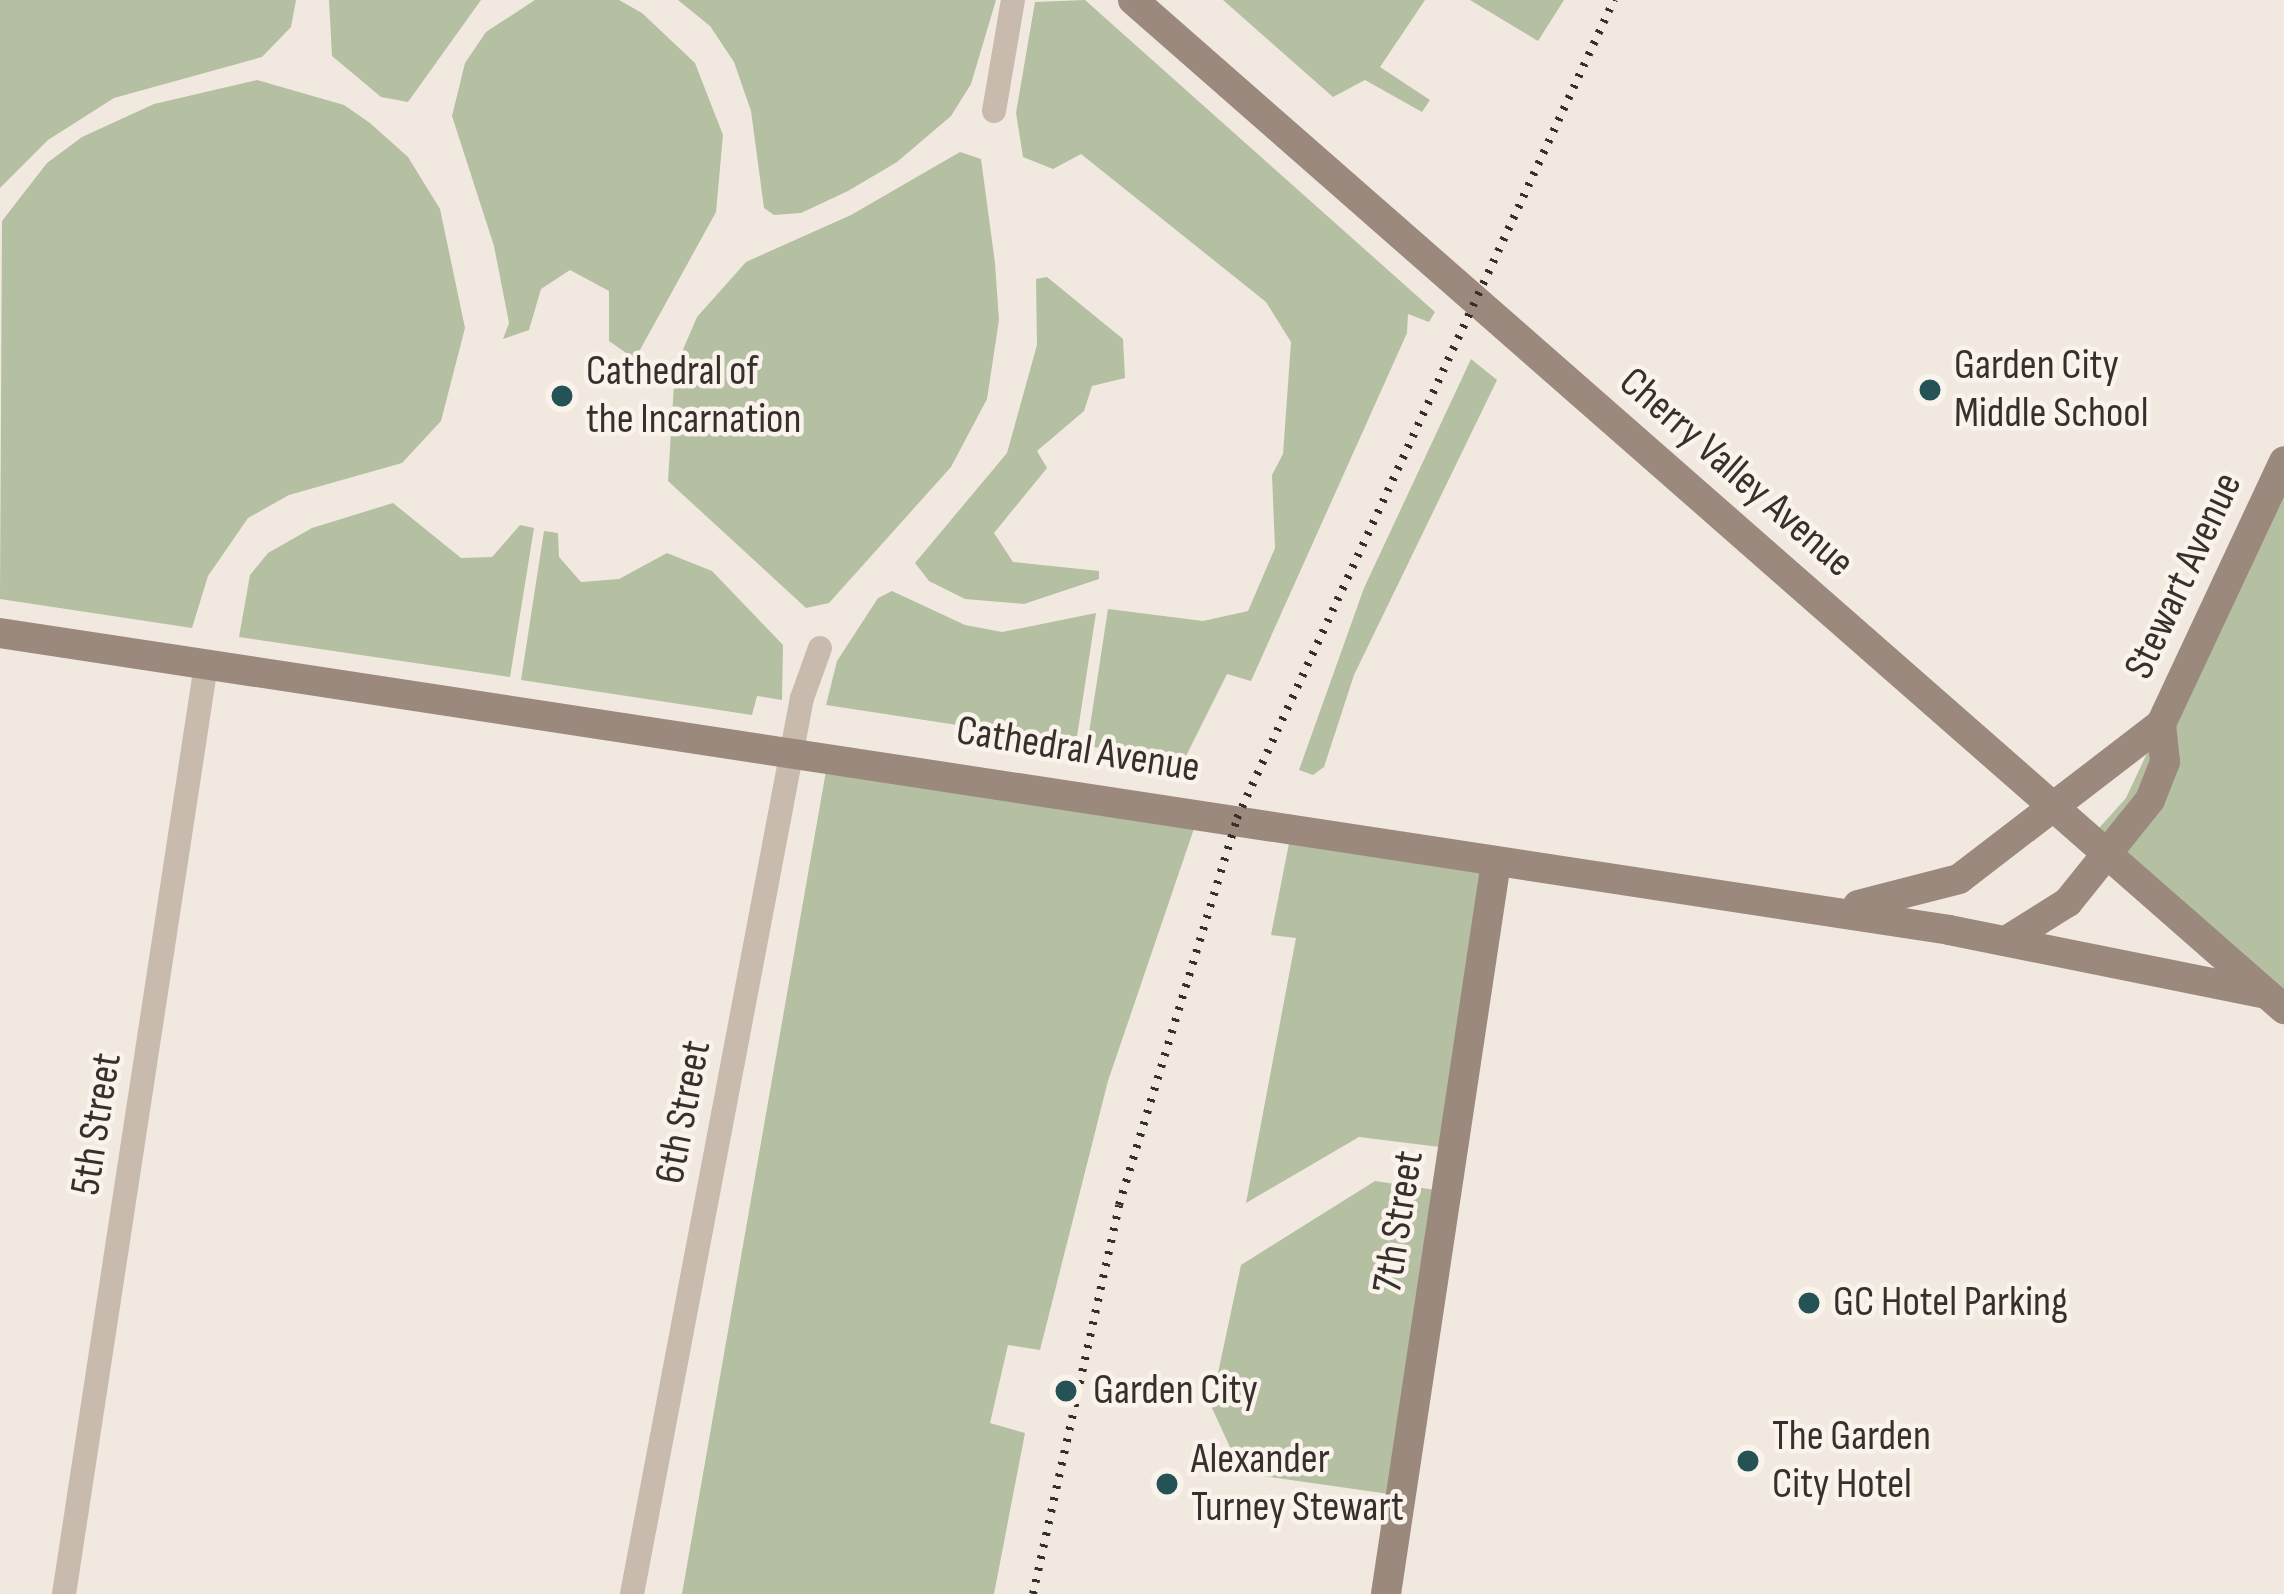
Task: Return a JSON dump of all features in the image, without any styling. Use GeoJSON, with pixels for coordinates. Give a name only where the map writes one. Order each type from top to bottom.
{"type":"FeatureCollection","features":[{"type":"Feature","properties":{"kind":"street"},"geometry":{"type":"LineString","coordinates":[[994,111],[1012,0]]}},
{"type":"Feature","properties":{"kind":"street","name":"Cherry Valley Avenue"},"geometry":{"type":"LineString","coordinates":[[1133,0],[2276,1002]]}},
{"type":"Feature","properties":{"kind":"street","name":"Stewart Avenue"},"geometry":{"type":"LineString","coordinates":[[2109,853],[2159,781],[2161,724],[2284,461]]}},
{"type":"Feature","properties":{"kind":"street","name":"Cathedral Avenue"},"geometry":{"type":"LineString","coordinates":[[0,633],[793,754],[912,766],[1818,910],[2006,941],[2276,1002]]}},
{"type":"Feature","properties":{"kind":"street","name":"6th Street"},"geometry":{"type":"LineString","coordinates":[[632,1594],[793,754],[820,648]]}},
{"type":"Feature","properties":{"kind":"street","name":"5th Street"},"geometry":{"type":"LineString","coordinates":[[64,1594],[206,665]]}},
{"type":"Feature","properties":{"kind":"street"},"geometry":{"type":"LineString","coordinates":[[1818,910],[1899,900],[1959,879],[2057,809],[2161,724]]}},
{"type":"Feature","properties":{"kind":"street"},"geometry":{"type":"LineString","coordinates":[[2006,941],[2051,916],[2109,853]]}},
{"type":"Feature","properties":{"kind":"street","name":"7th Street"},"geometry":{"type":"LineString","coordinates":[[1386,1594],[1496,862]]}},
{"type":"Feature","properties":{"kind":"green space"},"geometry":{"type":"Polygon","coordinates":[[[0,0],[296,0],[291,27],[262,57],[114,98],[48,140],[0,188],[0,0]]]}},
{"type":"Feature","properties":{"kind":"green space"},"geometry":{"type":"Polygon","coordinates":[[[329,0],[481,0],[408,102],[381,97],[332,56],[329,0]]]}},
{"type":"Feature","properties":{"kind":"green space"},"geometry":{"type":"Polygon","coordinates":[[[535,0],[619,0],[642,13],[695,63],[723,135],[716,212],[635,359],[609,341],[609,291],[570,270],[541,289],[529,330],[503,339],[509,323],[494,246],[452,116],[465,63],[486,32],[535,0]]]}},
{"type":"Feature","properties":{"kind":"green space"},"geometry":{"type":"Polygon","coordinates":[[[678,0],[996,0],[971,84],[951,116],[897,162],[848,191],[801,213],[774,215],[764,208],[751,111],[734,62],[710,26],[678,0]]]}},
{"type":"Feature","properties":{"kind":"green space"},"geometry":{"type":"Polygon","coordinates":[[[1085,0],[1435,312],[1429,322],[1408,314],[1407,333],[1251,681],[1227,674],[1184,760],[1087,746],[1108,609],[1203,621],[1248,611],[1275,548],[1272,475],[1283,454],[1291,342],[1266,302],[1081,154],[1053,169],[1023,157],[1016,113],[1035,2],[1085,0]]]}},
{"type":"Feature","properties":{"kind":"green space"},"geometry":{"type":"Polygon","coordinates":[[[1223,0],[1425,0],[1380,67],[1430,100],[1422,112],[1365,80],[1333,97],[1223,0]]]}},
{"type":"Feature","properties":{"kind":"green space"},"geometry":{"type":"Polygon","coordinates":[[[1470,0],[1564,0],[1538,41],[1470,0]]]}},
{"type":"Feature","properties":{"kind":"green space"},"geometry":{"type":"Polygon","coordinates":[[[257,80],[344,105],[370,123],[408,157],[440,209],[465,328],[441,421],[402,463],[289,495],[248,518],[208,576],[192,628],[0,599],[2,221],[47,163],[82,137],[154,104],[257,80]]]}},
{"type":"Feature","properties":{"kind":"green space"},"geometry":{"type":"Polygon","coordinates":[[[960,152],[981,159],[995,263],[999,320],[987,399],[951,467],[829,603],[806,608],[668,481],[675,368],[697,317],[746,262],[851,215],[960,152]]]}},
{"type":"Feature","properties":{"kind":"green space"},"geometry":{"type":"Polygon","coordinates":[[[1047,277],[1123,339],[1125,378],[1092,386],[1084,411],[1037,451],[1047,468],[994,533],[1013,562],[1099,571],[1099,579],[1024,604],[965,599],[929,581],[915,563],[1007,453],[1037,345],[1036,279],[1047,277]]]}},
{"type":"Feature","properties":{"kind":"green space"},"geometry":{"type":"Polygon","coordinates":[[[1471,359],[1497,380],[1354,675],[1324,767],[1313,775],[1299,770],[1364,588],[1471,359]]]}},
{"type":"Feature","properties":{"kind":"green space"},"geometry":{"type":"Polygon","coordinates":[[[2284,462],[2284,1009],[2092,836],[2126,798],[2284,462]]]}},
{"type":"Feature","properties":{"kind":"green space"},"geometry":{"type":"Polygon","coordinates":[[[393,503],[461,558],[492,557],[520,525],[534,528],[510,677],[239,637],[250,575],[268,553],[312,528],[393,503]]]}},
{"type":"Feature","properties":{"kind":"green space"},"geometry":{"type":"Polygon","coordinates":[[[544,531],[558,533],[559,557],[581,582],[619,579],[667,553],[712,571],[783,645],[782,700],[757,696],[752,715],[521,680],[544,531]]]}},
{"type":"Feature","properties":{"kind":"green space"},"geometry":{"type":"Polygon","coordinates":[[[892,591],[965,625],[1002,632],[1096,613],[1076,743],[826,705],[837,661],[878,598],[892,591]]]}},
{"type":"Feature","properties":{"kind":"green space"},"geometry":{"type":"Polygon","coordinates":[[[830,748],[1200,811],[1108,1081],[1040,1350],[1008,1345],[990,1423],[1025,1433],[994,1594],[682,1594],[830,748]]]}},
{"type":"Feature","properties":{"kind":"green space"},"geometry":{"type":"Polygon","coordinates":[[[1292,828],[1500,863],[1456,1149],[1359,1137],[1246,1203],[1296,938],[1271,935],[1292,828]]]}},
{"type":"Feature","properties":{"kind":"green space"},"geometry":{"type":"Polygon","coordinates":[[[1375,1181],[1449,1192],[1403,1496],[1242,1473],[1211,1406],[1241,1265],[1375,1181]]]}},
{"type":"Feature","properties":{"kind":"railway"},"geometry":{"type":"LineString","coordinates":[[1033,1594],[1119,1205],[1237,818],[1614,0]]}},
{"type":"Feature","properties":{"kind":"place","name":"Garden City Middle School"},"geometry":{"type":"Point","coordinates":[1930,390]}},
{"type":"Feature","properties":{"kind":"place","name":"Cathedral of the Incarnation"},"geometry":{"type":"Point","coordinates":[562,396]}},
{"type":"Feature","properties":{"kind":"place","name":"GC Hotel Parking"},"geometry":{"type":"Point","coordinates":[1809,1303]}},
{"type":"Feature","properties":{"kind":"place","name":"Garden City"},"geometry":{"type":"Point","coordinates":[1066,1391]}},
{"type":"Feature","properties":{"kind":"place","name":"The Garden City Hotel"},"geometry":{"type":"Point","coordinates":[1748,1461]}},
{"type":"Feature","properties":{"kind":"place","name":"Alexander Turney Stewart"},"geometry":{"type":"Point","coordinates":[1167,1484]}}]}
